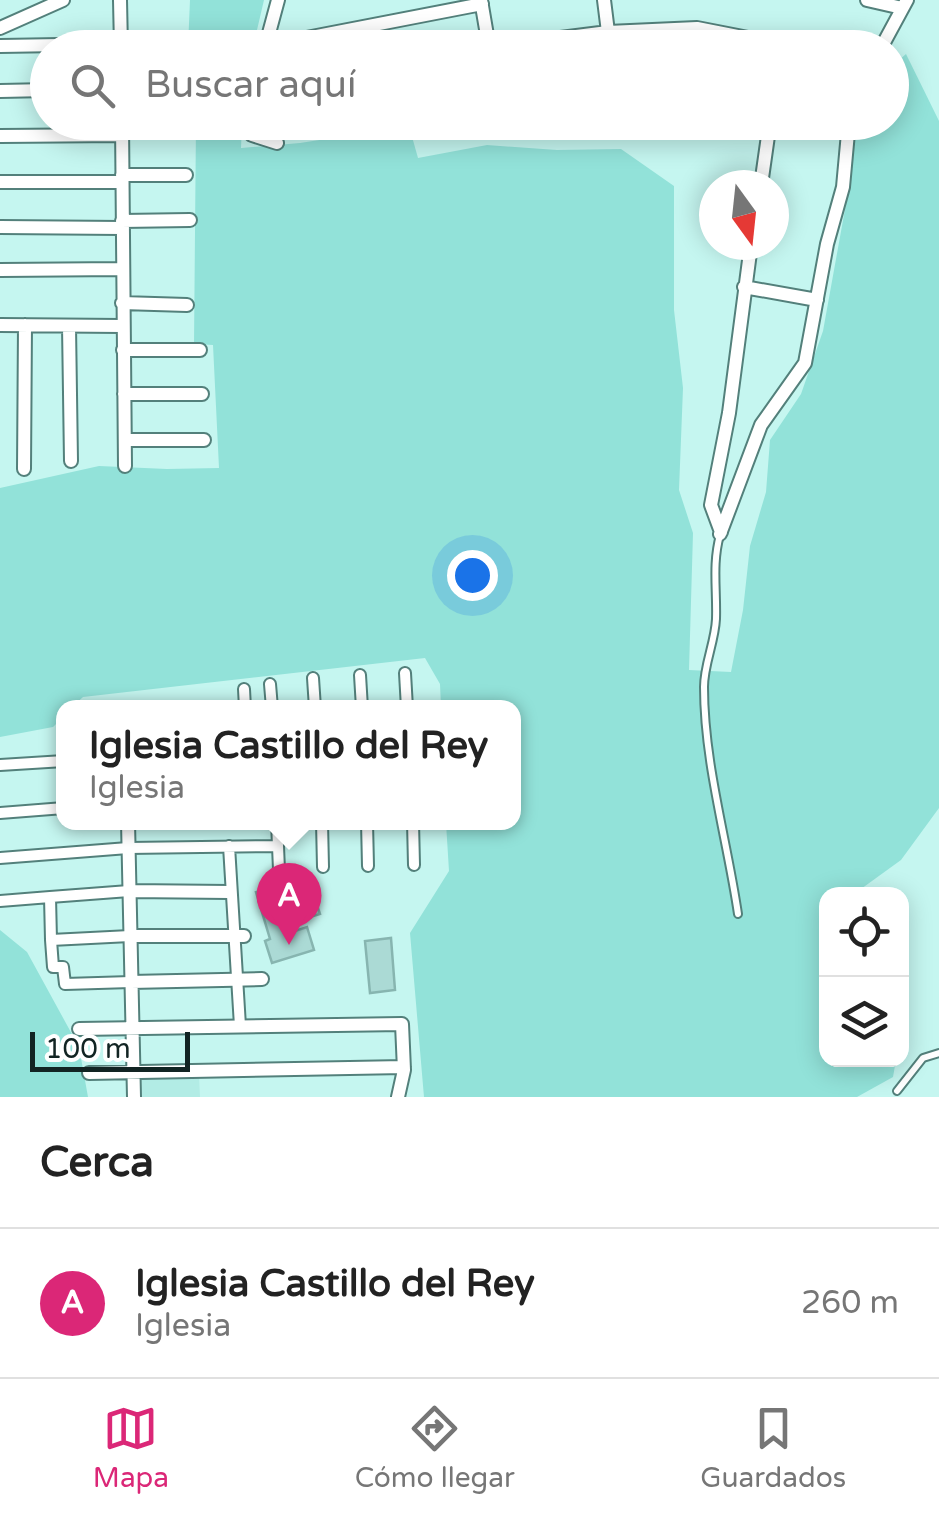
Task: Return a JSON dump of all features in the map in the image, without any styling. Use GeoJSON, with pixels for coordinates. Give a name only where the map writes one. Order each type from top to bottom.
{"type":"FeatureCollection","features":[{"type":"Feature","properties":{"kind":"street"},"geometry":{"type":"LineString","coordinates":[[0,28],[64,0]]}},
{"type":"Feature","properties":{"kind":"street"},"geometry":{"type":"LineString","coordinates":[[120,0],[121,30]]}},
{"type":"Feature","properties":{"kind":"street"},"geometry":{"type":"LineString","coordinates":[[270,30],[278,0]]}},
{"type":"Feature","properties":{"kind":"street"},"geometry":{"type":"LineString","coordinates":[[604,0],[608,30]]}},
{"type":"Feature","properties":{"kind":"street"},"geometry":{"type":"LineString","coordinates":[[866,0],[904,4],[890,30]]}},
{"type":"Feature","properties":{"kind":"street"},"geometry":{"type":"LineString","coordinates":[[344,30],[482,2],[486,30]]}},
{"type":"Feature","properties":{"kind":"street"},"geometry":{"type":"LineString","coordinates":[[652,30],[705,30]]}},
{"type":"Feature","properties":{"kind":"street"},"geometry":{"type":"LineString","coordinates":[[0,46],[30,46]]}},
{"type":"Feature","properties":{"kind":"street"},"geometry":{"type":"LineString","coordinates":[[0,91],[30,90]]}},
{"type":"Feature","properties":{"kind":"street"},"geometry":{"type":"LineString","coordinates":[[0,136],[30,134]]}},
{"type":"Feature","properties":{"kind":"street"},"geometry":{"type":"LineString","coordinates":[[122,140],[125,466]]}},
{"type":"Feature","properties":{"kind":"street"},"geometry":{"type":"LineString","coordinates":[[265,140],[278,144]]}},
{"type":"Feature","properties":{"kind":"street"},"geometry":{"type":"LineString","coordinates":[[763,170],[767,140]]}},
{"type":"Feature","properties":{"kind":"street"},"geometry":{"type":"LineString","coordinates":[[720,533],[761,425],[805,363],[827,244],[844,188],[848,140]]}},
{"type":"Feature","properties":{"kind":"street"},"geometry":{"type":"LineString","coordinates":[[0,182],[186,175]]}},
{"type":"Feature","properties":{"kind":"street"},"geometry":{"type":"LineString","coordinates":[[0,227],[190,220]]}},
{"type":"Feature","properties":{"kind":"street"},"geometry":{"type":"LineString","coordinates":[[720,533],[712,505],[720,447],[730,413],[748,260]]}},
{"type":"Feature","properties":{"kind":"street"},"geometry":{"type":"LineString","coordinates":[[0,270],[122,269]]}},
{"type":"Feature","properties":{"kind":"street"},"geometry":{"type":"LineString","coordinates":[[744,286],[818,300]]}},
{"type":"Feature","properties":{"kind":"street"},"geometry":{"type":"LineString","coordinates":[[122,304],[187,304]]}},
{"type":"Feature","properties":{"kind":"street"},"geometry":{"type":"LineString","coordinates":[[0,325],[122,326]]}},
{"type":"Feature","properties":{"kind":"street"},"geometry":{"type":"LineString","coordinates":[[24,469],[25,325]]}},
{"type":"Feature","properties":{"kind":"street"},"geometry":{"type":"LineString","coordinates":[[69,326],[71,461]]}},
{"type":"Feature","properties":{"kind":"street"},"geometry":{"type":"LineString","coordinates":[[123,350],[200,350]]}},
{"type":"Feature","properties":{"kind":"street"},"geometry":{"type":"LineString","coordinates":[[124,394],[202,394]]}},
{"type":"Feature","properties":{"kind":"street"},"geometry":{"type":"LineString","coordinates":[[125,440],[204,440]]}},
{"type":"Feature","properties":{"kind":"street"},"geometry":{"type":"LineString","coordinates":[[404,673],[406,700]]}},
{"type":"Feature","properties":{"kind":"street"},"geometry":{"type":"LineString","coordinates":[[360,675],[362,700]]}},
{"type":"Feature","properties":{"kind":"street"},"geometry":{"type":"LineString","coordinates":[[313,678],[314,700]]}},
{"type":"Feature","properties":{"kind":"street"},"geometry":{"type":"LineString","coordinates":[[270,684],[271,700]]}},
{"type":"Feature","properties":{"kind":"street"},"geometry":{"type":"LineString","coordinates":[[244,690],[245,700]]}},
{"type":"Feature","properties":{"kind":"street"},"geometry":{"type":"LineString","coordinates":[[0,766],[56,762]]}},
{"type":"Feature","properties":{"kind":"street"},"geometry":{"type":"LineString","coordinates":[[0,813],[56,809]]}},
{"type":"Feature","properties":{"kind":"street"},"geometry":{"type":"LineString","coordinates":[[128,830],[134,1097]]}},
{"type":"Feature","properties":{"kind":"street"},"geometry":{"type":"LineString","coordinates":[[277,830],[278,870]]}},
{"type":"Feature","properties":{"kind":"street"},"geometry":{"type":"LineString","coordinates":[[322,830],[323,867]]}},
{"type":"Feature","properties":{"kind":"street"},"geometry":{"type":"LineString","coordinates":[[368,830],[368,866]]}},
{"type":"Feature","properties":{"kind":"street"},"geometry":{"type":"LineString","coordinates":[[413,830],[414,865]]}},
{"type":"Feature","properties":{"kind":"street"},"geometry":{"type":"LineString","coordinates":[[229,846],[230,892],[238,936],[240,1026]]}},
{"type":"Feature","properties":{"kind":"street"},"geometry":{"type":"LineString","coordinates":[[0,858],[128,848],[278,846]]}},
{"type":"Feature","properties":{"kind":"street"},"geometry":{"type":"LineString","coordinates":[[0,900],[129,891],[230,892]]}},
{"type":"Feature","properties":{"kind":"street"},"geometry":{"type":"LineString","coordinates":[[50,897],[53,968],[63,967],[65,984],[262,979]]}},
{"type":"Feature","properties":{"kind":"street"},"geometry":{"type":"LineString","coordinates":[[51,940],[238,936]]}},
{"type":"Feature","properties":{"kind":"street"},"geometry":{"type":"LineString","coordinates":[[79,1029],[402,1024],[404,1067],[398,1097]]}},
{"type":"Feature","properties":{"kind":"street"},"geometry":{"type":"LineString","coordinates":[[89,1073],[404,1067]]}},
{"type":"Feature","properties":{"kind":"lane"},"geometry":{"type":"LineString","coordinates":[[720,533],[715,553],[716,618],[704,684],[711,772],[738,914]]}},
{"type":"Feature","properties":{"kind":"lane"},"geometry":{"type":"LineString","coordinates":[[897,1091],[923,1058],[939,1053]]}},
{"type":"Feature","properties":{"kind":"shaded area"},"geometry":{"type":"Polygon","coordinates":[[[190,0],[264,0],[257,30],[189,30],[190,0]]]}},
{"type":"Feature","properties":{"kind":"shaded area"},"geometry":{"type":"Polygon","coordinates":[[[909,60],[939,121],[939,808],[901,860],[864,887],[819,887],[819,1067],[895,1067],[893,1077],[857,1097],[424,1097],[410,933],[449,871],[446,830],[521,830],[521,700],[441,700],[440,684],[425,658],[56,700],[53,727],[0,737],[0,488],[99,466],[219,468],[213,345],[194,344],[196,140],[241,140],[241,148],[319,140],[413,140],[418,158],[487,145],[621,149],[674,186],[674,310],[683,388],[679,490],[693,533],[689,670],[731,672],[750,546],[766,492],[770,440],[801,394],[823,331],[851,176],[850,140],[909,140],[909,60]]]}},
{"type":"Feature","properties":{"kind":"shaded area"},"geometry":{"type":"Polygon","coordinates":[[[0,930],[27,952],[79,1047],[88,1097],[0,1097],[0,930]]]}},
{"type":"Feature","properties":{"kind":"shaded area"},"geometry":{"type":"Polygon","coordinates":[[[138,1075],[199,1075],[200,1097],[138,1097],[138,1075]]]}},
{"type":"Feature","properties":{"kind":"building"},"geometry":{"type":"Polygon","coordinates":[[[308,878],[320,914],[304,919],[293,883],[308,878]]]}},
{"type":"Feature","properties":{"kind":"building"},"geometry":{"type":"Polygon","coordinates":[[[270,888],[286,934],[307,927],[314,950],[272,963],[265,941],[270,939],[256,892],[270,888]]]}},
{"type":"Feature","properties":{"kind":"building"},"geometry":{"type":"Polygon","coordinates":[[[391,938],[395,990],[370,993],[365,941],[391,938]]]}},
{"type":"Feature","properties":{"kind":"place","name":"Iglesia Castillo del Rey"},"geometry":{"type":"Point","coordinates":[289,945]}}]}
